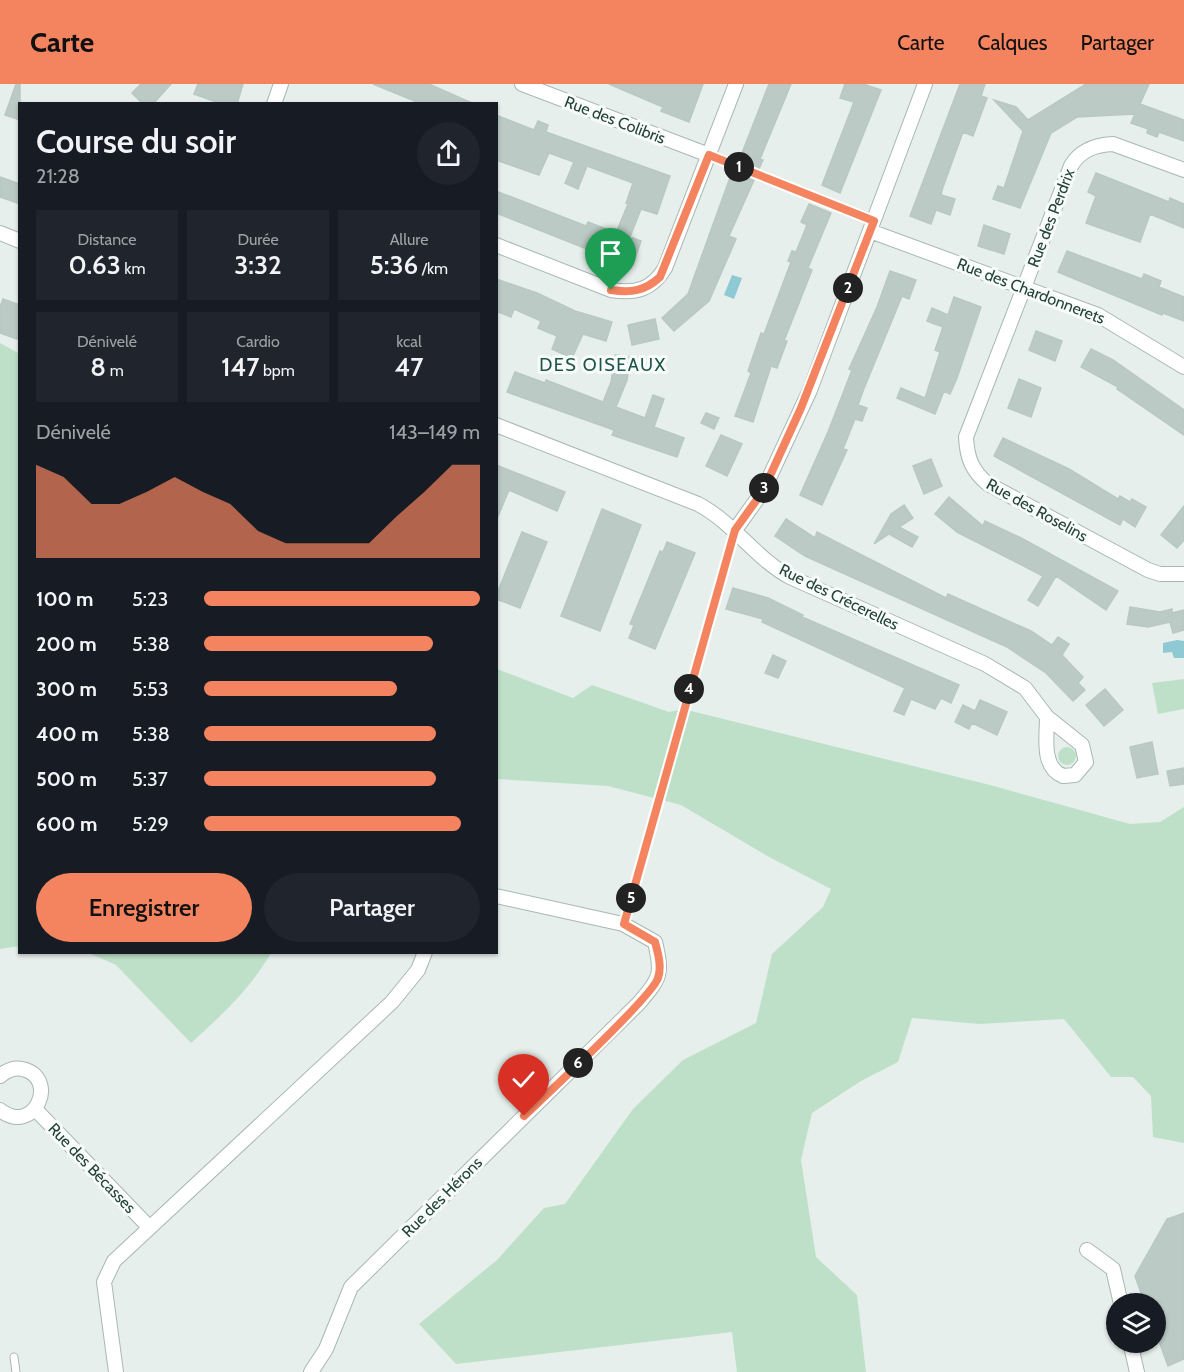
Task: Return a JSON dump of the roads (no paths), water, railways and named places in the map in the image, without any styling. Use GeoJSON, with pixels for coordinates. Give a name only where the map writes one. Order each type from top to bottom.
{"type":"FeatureCollection","features":[{"type":"Feature","properties":{"kind":"street"},"geometry":{"type":"LineString","coordinates":[[275,102],[281,84]]}},
{"type":"Feature","properties":{"kind":"street","name":"Rue des Colibris"},"geometry":{"type":"LineString","coordinates":[[522,84],[709,155]]}},
{"type":"Feature","properties":{"kind":"street"},"geometry":{"type":"LineString","coordinates":[[498,247],[611,290],[629,292],[645,289],[660,277],[665,268],[736,84]]}},
{"type":"Feature","properties":{"kind":"street"},"geometry":{"type":"LineString","coordinates":[[735,530],[763,491],[798,416],[925,84]]}},
{"type":"Feature","properties":{"kind":"street","name":"Rue des Perdrix"},"geometry":{"type":"LineString","coordinates":[[1024,287],[1071,166],[1077,156],[1100,144],[1113,144],[1184,170]]}},
{"type":"Feature","properties":{"kind":"street","name":"Rue des Chardonnerets"},"geometry":{"type":"LineString","coordinates":[[872,226],[1098,315],[1184,367]]}},
{"type":"Feature","properties":{"kind":"street"},"geometry":{"type":"LineString","coordinates":[[0,233],[18,240]]}},
{"type":"Feature","properties":{"kind":"street","name":"Rue des Roselins"},"geometry":{"type":"LineString","coordinates":[[1024,287],[966,437],[970,464],[977,475],[988,484],[1148,570],[1160,574],[1184,574]]}},
{"type":"Feature","properties":{"kind":"street","name":"Rue des Crécerelles"},"geometry":{"type":"LineString","coordinates":[[498,426],[712,511],[769,563],[799,582],[1006,676],[1025,688],[1047,717]]}},
{"type":"Feature","properties":{"kind":"street","name":"Rue des Hérons"},"geometry":{"type":"LineString","coordinates":[[311,1372],[326,1348],[351,1287],[639,1003],[658,979],[659,959],[655,942],[624,924],[498,896]]}},
{"type":"Feature","properties":{"kind":"street"},"geometry":{"type":"LineString","coordinates":[[116,1372],[104,1282],[114,1261],[392,1002],[418,970],[423,954]]}},
{"type":"Feature","properties":{"kind":"street","name":"Rue des Bécasses"},"geometry":{"type":"LineString","coordinates":[[0,1076],[17,1068],[32,1073],[41,1086],[40,1102],[35,1109],[21,1116],[6,1114],[0,1110]]}},
{"type":"Feature","properties":{"kind":"street","name":"Rue des Bécasses"},"geometry":{"type":"LineString","coordinates":[[35,1109],[149,1227]]}},
{"type":"Feature","properties":{"kind":"street"},"geometry":{"type":"LineString","coordinates":[[1087,1250],[1113,1269],[1118,1293]]}},
{"type":"Feature","properties":{"kind":"street"},"geometry":{"type":"LineString","coordinates":[[1133,1353],[1137,1372]]}},
{"type":"Feature","properties":{"kind":"lane"},"geometry":{"type":"LineString","coordinates":[[14,1357],[16,1372]]}},
{"type":"Feature","properties":{"kind":"water"},"geometry":{"type":"Polygon","coordinates":[[[732,275],[742,278],[734,299],[724,295],[732,275]]]}},
{"type":"Feature","properties":{"kind":"water"},"geometry":{"type":"Polygon","coordinates":[[[1184,641],[1184,658],[1174,658],[1172,652],[1163,653],[1163,643],[1184,641]]]}},
{"type":"Feature","properties":{"kind":"district","name":"DES OISEAUX"},"geometry":{"type":"Point","coordinates":[603,365]}}]}
